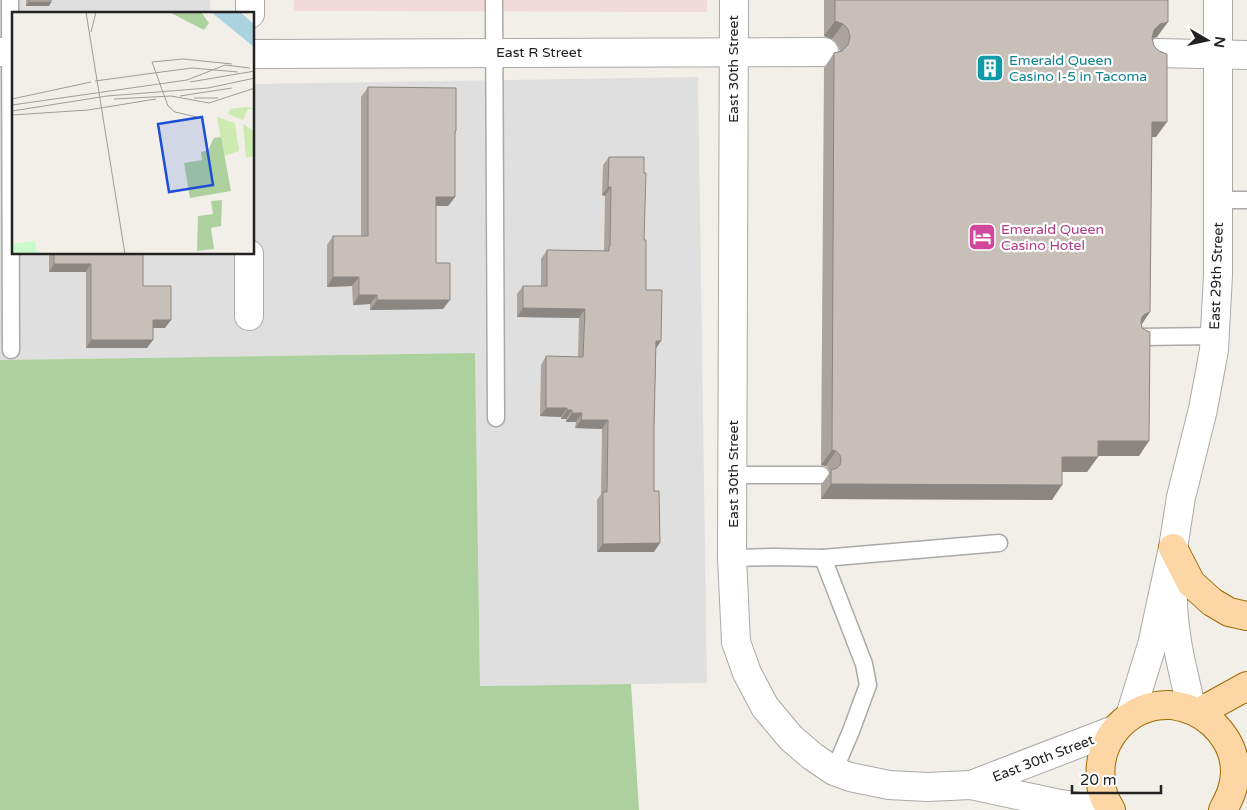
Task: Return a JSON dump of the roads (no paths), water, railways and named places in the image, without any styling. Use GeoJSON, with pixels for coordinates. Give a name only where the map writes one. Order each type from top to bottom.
{"type":"FeatureCollection","features":[{"type":"Feature","properties":{"kind":"main road"},"geometry":{"type":"LineString","coordinates":[[1173,548],[1191,583],[1212,602],[1229,612],[1247,616]]}},
{"type":"Feature","properties":{"kind":"main road"},"geometry":{"type":"LineString","coordinates":[[1195,712],[1247,686]]}},
{"type":"Feature","properties":{"kind":"main road"},"geometry":{"type":"LineString","coordinates":[[1111,810],[1102,792],[1100,771],[1104,749],[1122,723],[1150,707],[1172,705],[1195,712],[1210,720],[1223,734],[1232,752],[1235,772],[1228,801]]}},
{"type":"Feature","properties":{"kind":"main road"},"geometry":{"type":"LineString","coordinates":[[1228,801],[1247,769]]}},
{"type":"Feature","properties":{"kind":"street","name":"East 30th Street"},"geometry":{"type":"LineString","coordinates":[[734,0],[732,558],[736,642],[747,673],[764,707],[791,738],[834,771],[850,777],[889,785],[927,787],[971,785],[1055,803],[1100,810]]}},
{"type":"Feature","properties":{"kind":"street","name":"East 29th Street"},"geometry":{"type":"LineString","coordinates":[[1122,723],[1152,645],[1173,548],[1181,497],[1203,409],[1214,350],[1218,275],[1218,0]]}},
{"type":"Feature","properties":{"kind":"street","name":"East R Street"},"geometry":{"type":"LineString","coordinates":[[255,54],[824,52]]}},
{"type":"Feature","properties":{"kind":"street"},"geometry":{"type":"LineString","coordinates":[[1157,53],[1247,55]]}},
{"type":"Feature","properties":{"kind":"street"},"geometry":{"type":"LineString","coordinates":[[249,255],[249,316]]}},
{"type":"Feature","properties":{"kind":"street","name":"East 29th Street"},"geometry":{"type":"LineString","coordinates":[[1173,548],[1173,602],[1177,646],[1195,712]]}},
{"type":"Feature","properties":{"kind":"street","name":"East 30th Street"},"geometry":{"type":"LineString","coordinates":[[971,785],[1122,723]]}},
{"type":"Feature","properties":{"kind":"lane"},"geometry":{"type":"LineString","coordinates":[[10,0],[8,53],[11,350]]}},
{"type":"Feature","properties":{"kind":"lane"},"geometry":{"type":"LineString","coordinates":[[494,0],[496,418]]}},
{"type":"Feature","properties":{"kind":"lane"},"geometry":{"type":"LineString","coordinates":[[1218,200],[1247,200]]}},
{"type":"Feature","properties":{"kind":"lane"},"geometry":{"type":"LineString","coordinates":[[1140,336],[1214,336]]}},
{"type":"Feature","properties":{"kind":"lane"},"geometry":{"type":"LineString","coordinates":[[732,475],[821,475]]}},
{"type":"Feature","properties":{"kind":"lane"},"geometry":{"type":"LineString","coordinates":[[732,558],[823,558],[999,543]]}},
{"type":"Feature","properties":{"kind":"lane"},"geometry":{"type":"LineString","coordinates":[[823,558],[864,664],[868,684],[834,771]]}},
{"type":"Feature","properties":{"kind":"place","name":"Emerald Queen Casino I-5 in Tacoma"},"geometry":{"type":"Point","coordinates":[990,68]}},
{"type":"Feature","properties":{"kind":"place","name":"Emerald Queen Casino Hotel"},"geometry":{"type":"Point","coordinates":[982,237]}}]}
